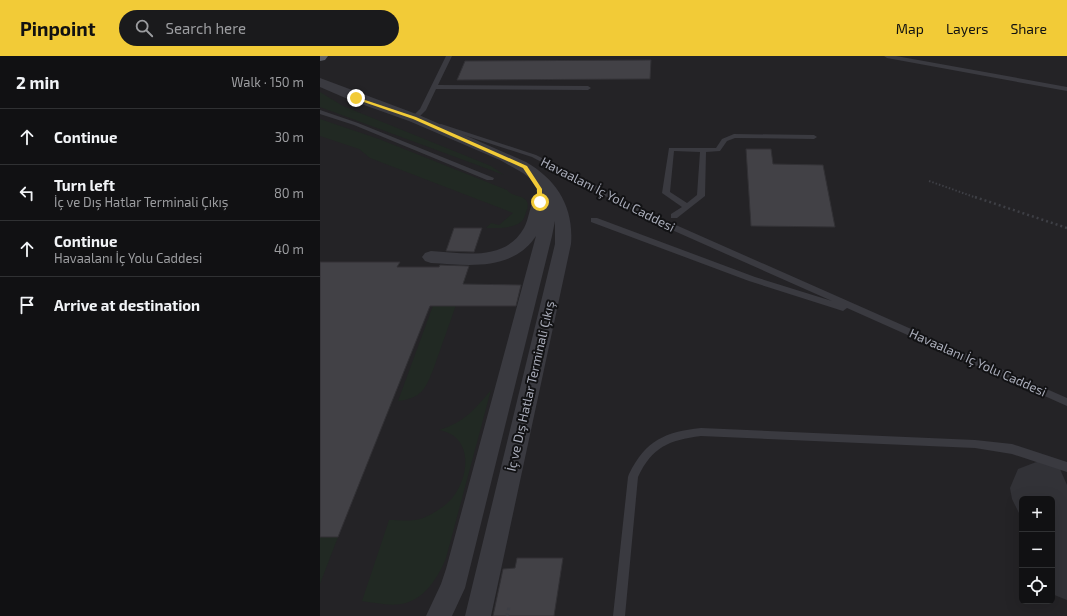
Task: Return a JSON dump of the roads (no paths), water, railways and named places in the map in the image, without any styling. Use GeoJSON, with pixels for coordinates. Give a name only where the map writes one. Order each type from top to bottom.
{"type":"FeatureCollection","features":[{"type":"Feature","properties":{"kind":"street","name":"Havaalanı İç Yolu Caddesi"},"geometry":{"type":"LineString","coordinates":[[320,82],[356,98],[414,118]]}},
{"type":"Feature","properties":{"kind":"street","name":"İç ve Dış Hatlar Terminali Çıkış"},"geometry":{"type":"LineString","coordinates":[[414,118],[525,167],[542,180],[557,200],[564,223],[563,244],[479,610]]}},
{"type":"Feature","properties":{"kind":"street","name":"İç ve Dış Hatlar Terminali Çıkış"},"geometry":{"type":"LineString","coordinates":[[452,588],[547,221],[547,196],[544,188],[525,167]]}},
{"type":"Feature","properties":{"kind":"street"},"geometry":{"type":"LineString","coordinates":[[431,257],[494,258],[507,253],[518,246],[534,226],[539,212],[539,189],[525,167]]}},
{"type":"Feature","properties":{"kind":"street"},"geometry":{"type":"LineString","coordinates":[[429,616],[452,588]]}},
{"type":"Feature","properties":{"kind":"street"},"geometry":{"type":"LineString","coordinates":[[439,616],[452,588]]}},
{"type":"Feature","properties":{"kind":"lane"},"geometry":{"type":"LineString","coordinates":[[414,118],[422,110],[449,56]]}},
{"type":"Feature","properties":{"kind":"lane"},"geometry":{"type":"LineString","coordinates":[[887,56],[1067,89]]}},
{"type":"Feature","properties":{"kind":"lane"},"geometry":{"type":"LineString","coordinates":[[434,87],[588,88]]}},
{"type":"Feature","properties":{"kind":"lane"},"geometry":{"type":"LineString","coordinates":[[320,112],[356,124],[490,178]]}},
{"type":"Feature","properties":{"kind":"lane","name":"Havaalanı İç Yolu Caddesi"},"geometry":{"type":"LineString","coordinates":[[414,118],[534,156],[599,192],[656,220],[1067,402]]}},
{"type":"Feature","properties":{"kind":"lane"},"geometry":{"type":"LineString","coordinates":[[686,206],[666,193],[671,149],[718,150],[724,140],[734,136],[814,137]]}},
{"type":"Feature","properties":{"kind":"lane"},"geometry":{"type":"LineString","coordinates":[[674,216],[701,196],[703,150]]}},
{"type":"Feature","properties":{"kind":"lane","name":"Havaalanı İç Yolu Caddesi"},"geometry":{"type":"LineString","coordinates":[[594,220],[752,279],[889,322]]}},
{"type":"Feature","properties":{"kind":"lane"},"geometry":{"type":"LineString","coordinates":[[619,616],[633,477],[640,461],[665,438],[681,434],[701,432],[975,444],[1012,449],[1067,468]]}}]}
